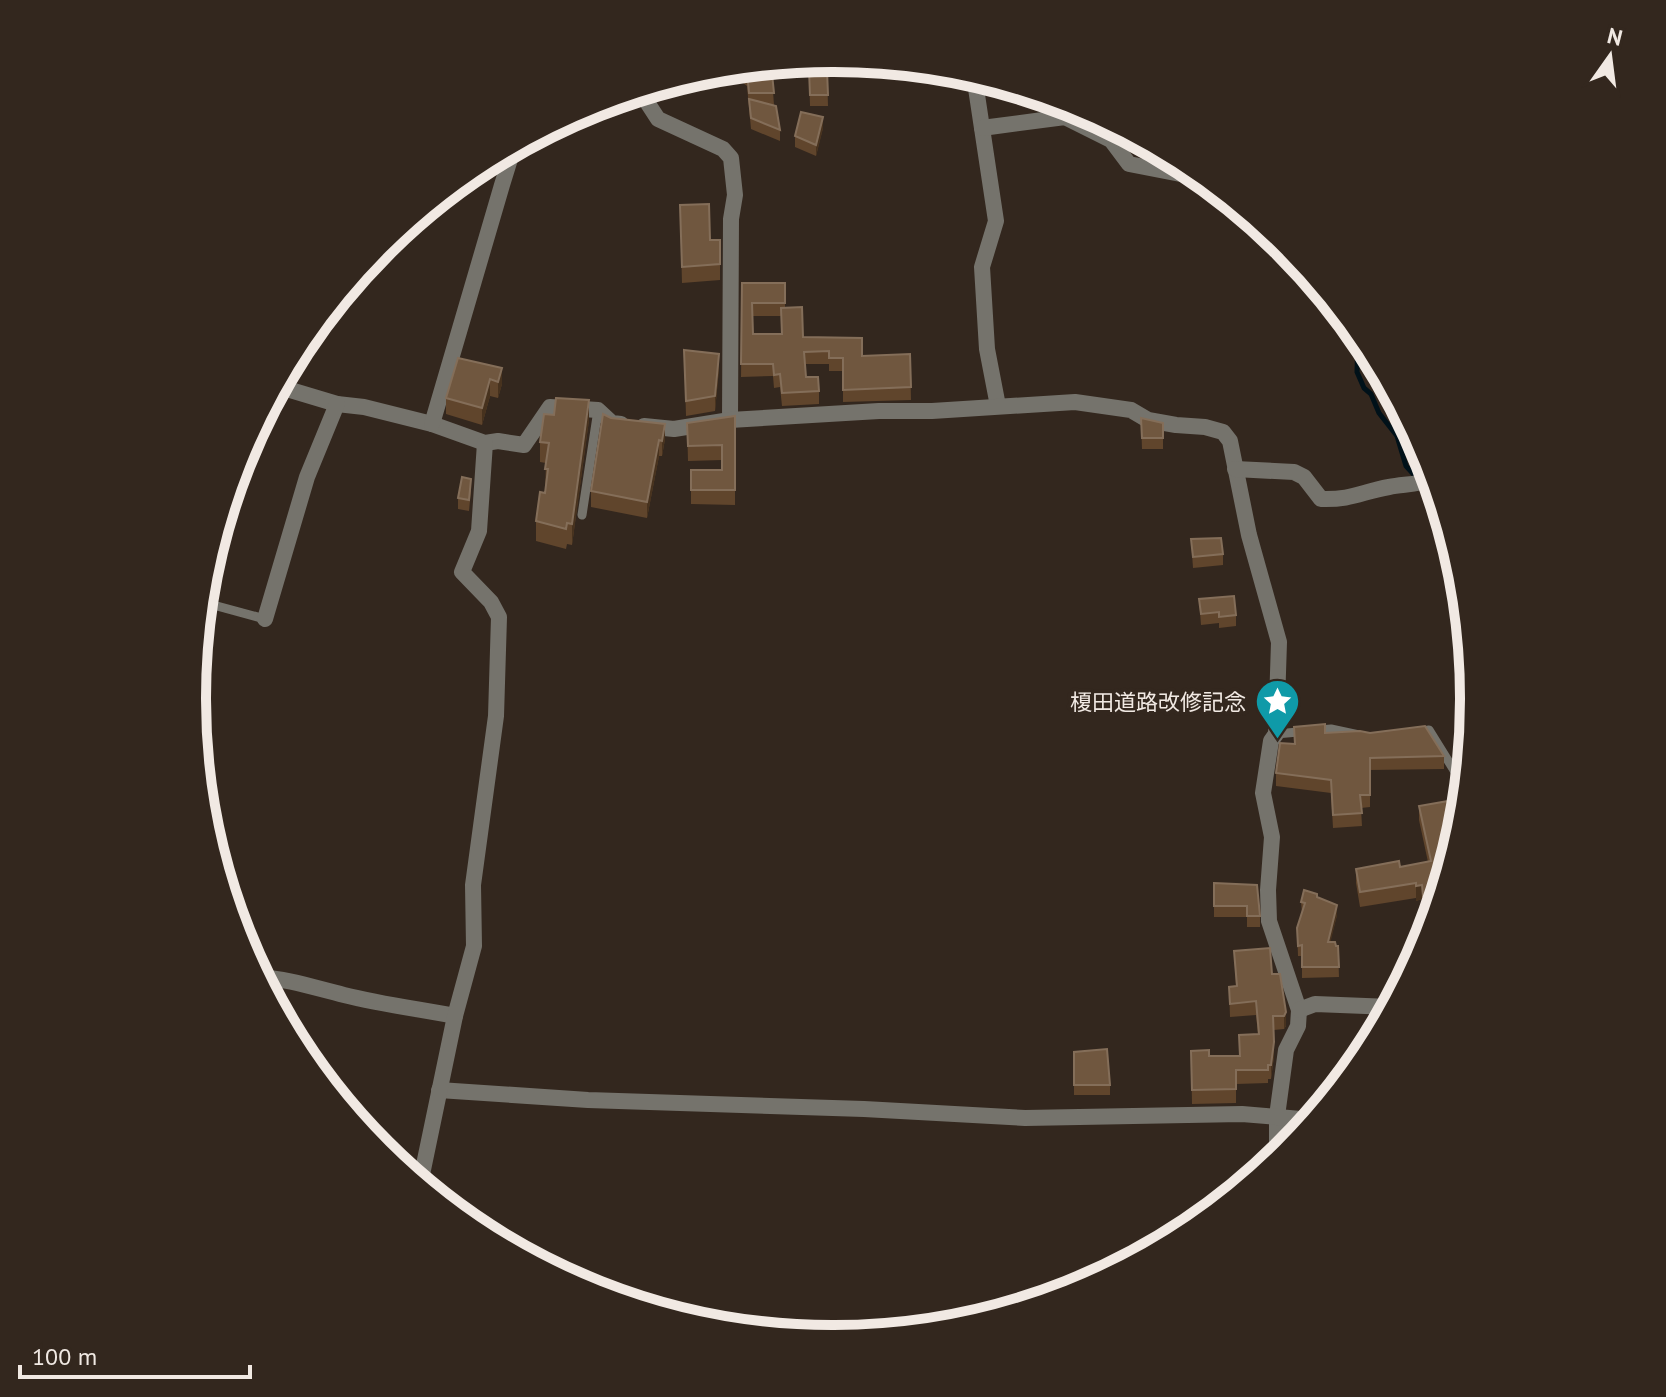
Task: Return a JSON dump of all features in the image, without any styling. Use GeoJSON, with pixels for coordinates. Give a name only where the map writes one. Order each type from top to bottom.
{"type":"FeatureCollection","features":[{"type":"Feature","properties":{"kind":"street"},"geometry":{"type":"LineString","coordinates":[[976,89],[996,221],[982,267],[987,349],[998,406]]}},
{"type":"Feature","properties":{"kind":"street"},"geometry":{"type":"LineString","coordinates":[[646,101],[658,119],[723,149],[731,158],[735,195],[731,219],[730,420]]}},
{"type":"Feature","properties":{"kind":"street"},"geometry":{"type":"LineString","coordinates":[[982,128],[1065,117],[1111,140],[1129,164],[1172,172]]}},
{"type":"Feature","properties":{"kind":"street"},"geometry":{"type":"LineString","coordinates":[[432,424],[509,163]]}},
{"type":"Feature","properties":{"kind":"street"},"geometry":{"type":"LineString","coordinates":[[288,389],[337,404],[364,407],[432,424],[485,443],[498,441],[524,445],[550,407],[598,410],[612,423],[674,429],[730,420],[1075,402],[1131,410],[1148,420],[1223,432],[1230,441],[1258,571],[1279,642],[1276,734],[1271,741],[1263,793],[1272,837],[1269,921],[1299,1010],[1298,1026],[1286,1050],[1277,1116],[1277,1141]]}},
{"type":"Feature","properties":{"kind":"street"},"geometry":{"type":"LineString","coordinates":[[265,619],[307,477],[337,404]]}},
{"type":"Feature","properties":{"kind":"street"},"geometry":{"type":"LineString","coordinates":[[422,1172],[455,1016],[474,946],[473,885],[486,802],[499,672],[499,617],[491,602],[462,572],[479,531],[485,443]]}},
{"type":"Feature","properties":{"kind":"street"},"geometry":{"type":"LineString","coordinates":[[1235,469],[1294,472],[1304,477],[1321,499],[1344,500],[1390,486],[1420,481]]}},
{"type":"Feature","properties":{"kind":"street"},"geometry":{"type":"LineString","coordinates":[[272,979],[455,1016]]}},
{"type":"Feature","properties":{"kind":"street"},"geometry":{"type":"LineString","coordinates":[[1299,1010],[1315,1004],[1379,1007]]}},
{"type":"Feature","properties":{"kind":"street"},"geometry":{"type":"LineString","coordinates":[[439,1090],[588,1100],[1025,1118],[1242,1114],[1298,1118]]}},
{"type":"Feature","properties":{"kind":"lane"},"geometry":{"type":"LineString","coordinates":[[582,515],[598,410]]}},
{"type":"Feature","properties":{"kind":"lane"},"geometry":{"type":"LineString","coordinates":[[214,607],[265,619]]}},
{"type":"Feature","properties":{"kind":"lane"},"geometry":{"type":"LineString","coordinates":[[1276,734],[1331,729],[1370,738]]}},
{"type":"Feature","properties":{"kind":"lane"},"geometry":{"type":"LineString","coordinates":[[1404,734],[1429,730],[1455,771]]}},
{"type":"Feature","properties":{"kind":"building"},"geometry":{"type":"Polygon","coordinates":[[[827,72],[828,95],[810,95],[809,73],[827,72]]]}},
{"type":"Feature","properties":{"kind":"building"},"geometry":{"type":"Polygon","coordinates":[[[772,75],[774,93],[749,93],[748,78],[772,75]]]}},
{"type":"Feature","properties":{"kind":"building"},"geometry":{"type":"Polygon","coordinates":[[[749,99],[776,106],[780,130],[751,118],[749,99]]]}},
{"type":"Feature","properties":{"kind":"building"},"geometry":{"type":"Polygon","coordinates":[[[801,112],[823,117],[816,145],[795,136],[801,112]]]}},
{"type":"Feature","properties":{"kind":"building"},"geometry":{"type":"Polygon","coordinates":[[[709,204],[710,240],[720,240],[720,264],[682,267],[680,205],[709,204]]]}},
{"type":"Feature","properties":{"kind":"building"},"geometry":{"type":"Polygon","coordinates":[[[742,283],[785,283],[785,303],[752,303],[753,334],[782,334],[781,308],[802,307],[803,337],[862,338],[862,356],[910,354],[911,387],[843,390],[843,358],[829,358],[829,351],[804,352],[806,377],[818,377],[819,391],[782,393],[780,374],[774,375],[773,364],[741,364],[742,283]]]}},
{"type":"Feature","properties":{"kind":"building"},"geometry":{"type":"Polygon","coordinates":[[[684,350],[719,354],[715,396],[686,401],[684,350]]]}},
{"type":"Feature","properties":{"kind":"building"},"geometry":{"type":"Polygon","coordinates":[[[458,358],[502,368],[498,382],[490,379],[482,408],[446,398],[458,358]]]}},
{"type":"Feature","properties":{"kind":"building"},"geometry":{"type":"Polygon","coordinates":[[[556,398],[589,400],[572,524],[567,523],[566,529],[536,521],[540,492],[545,493],[548,469],[545,469],[549,443],[540,442],[544,414],[554,415],[556,398]]]}},
{"type":"Feature","properties":{"kind":"building"},"geometry":{"type":"Polygon","coordinates":[[[603,414],[611,418],[665,424],[647,502],[591,491],[603,414]]]}},
{"type":"Feature","properties":{"kind":"building"},"geometry":{"type":"Polygon","coordinates":[[[735,416],[735,490],[691,490],[691,470],[722,470],[722,445],[688,446],[687,423],[735,416]]]}},
{"type":"Feature","properties":{"kind":"building"},"geometry":{"type":"Polygon","coordinates":[[[1141,418],[1163,423],[1163,438],[1142,438],[1141,418]]]}},
{"type":"Feature","properties":{"kind":"building"},"geometry":{"type":"Polygon","coordinates":[[[462,477],[471,479],[469,500],[458,498],[462,477]]]}},
{"type":"Feature","properties":{"kind":"building"},"geometry":{"type":"Polygon","coordinates":[[[1221,538],[1223,554],[1193,557],[1191,539],[1221,538]]]}},
{"type":"Feature","properties":{"kind":"building"},"geometry":{"type":"Polygon","coordinates":[[[1234,596],[1236,615],[1219,617],[1219,612],[1201,614],[1199,599],[1234,596]]]}},
{"type":"Feature","properties":{"kind":"building"},"geometry":{"type":"Polygon","coordinates":[[[1325,724],[1325,733],[1370,733],[1425,726],[1444,756],[1370,758],[1370,795],[1360,795],[1362,813],[1333,815],[1331,780],[1276,773],[1280,743],[1295,744],[1294,727],[1325,724]]]}},
{"type":"Feature","properties":{"kind":"building"},"geometry":{"type":"Polygon","coordinates":[[[1450,801],[1427,896],[1423,896],[1422,885],[1416,886],[1416,883],[1360,892],[1356,869],[1399,861],[1400,867],[1431,861],[1419,806],[1450,801]]]}},
{"type":"Feature","properties":{"kind":"building"},"geometry":{"type":"Polygon","coordinates":[[[1214,883],[1257,885],[1260,916],[1247,916],[1247,906],[1214,906],[1214,883]]]}},
{"type":"Feature","properties":{"kind":"building"},"geometry":{"type":"Polygon","coordinates":[[[1304,890],[1337,905],[1328,942],[1335,942],[1338,946],[1339,967],[1302,967],[1302,945],[1298,946],[1297,928],[1305,903],[1301,902],[1304,890]]]}},
{"type":"Feature","properties":{"kind":"building"},"geometry":{"type":"Polygon","coordinates":[[[1270,948],[1272,974],[1280,974],[1286,1012],[1284,1016],[1273,1016],[1271,1065],[1268,1065],[1268,1070],[1236,1070],[1236,1089],[1192,1090],[1191,1051],[1209,1050],[1209,1056],[1240,1056],[1239,1035],[1259,1034],[1256,1001],[1230,1004],[1229,987],[1237,986],[1234,951],[1270,948]]]}},
{"type":"Feature","properties":{"kind":"building"},"geometry":{"type":"Polygon","coordinates":[[[1107,1049],[1110,1085],[1074,1085],[1074,1052],[1107,1049]]]}},
{"type":"Feature","properties":{"kind":"waterway"},"geometry":{"type":"LineString","coordinates":[[1357,355],[1357,372],[1364,388],[1397,436],[1406,466],[1417,478]]}},
{"type":"Feature","properties":{"kind":"place","name":"榎田道路改修記念"},"geometry":{"type":"Point","coordinates":[1277,741]}}]}
